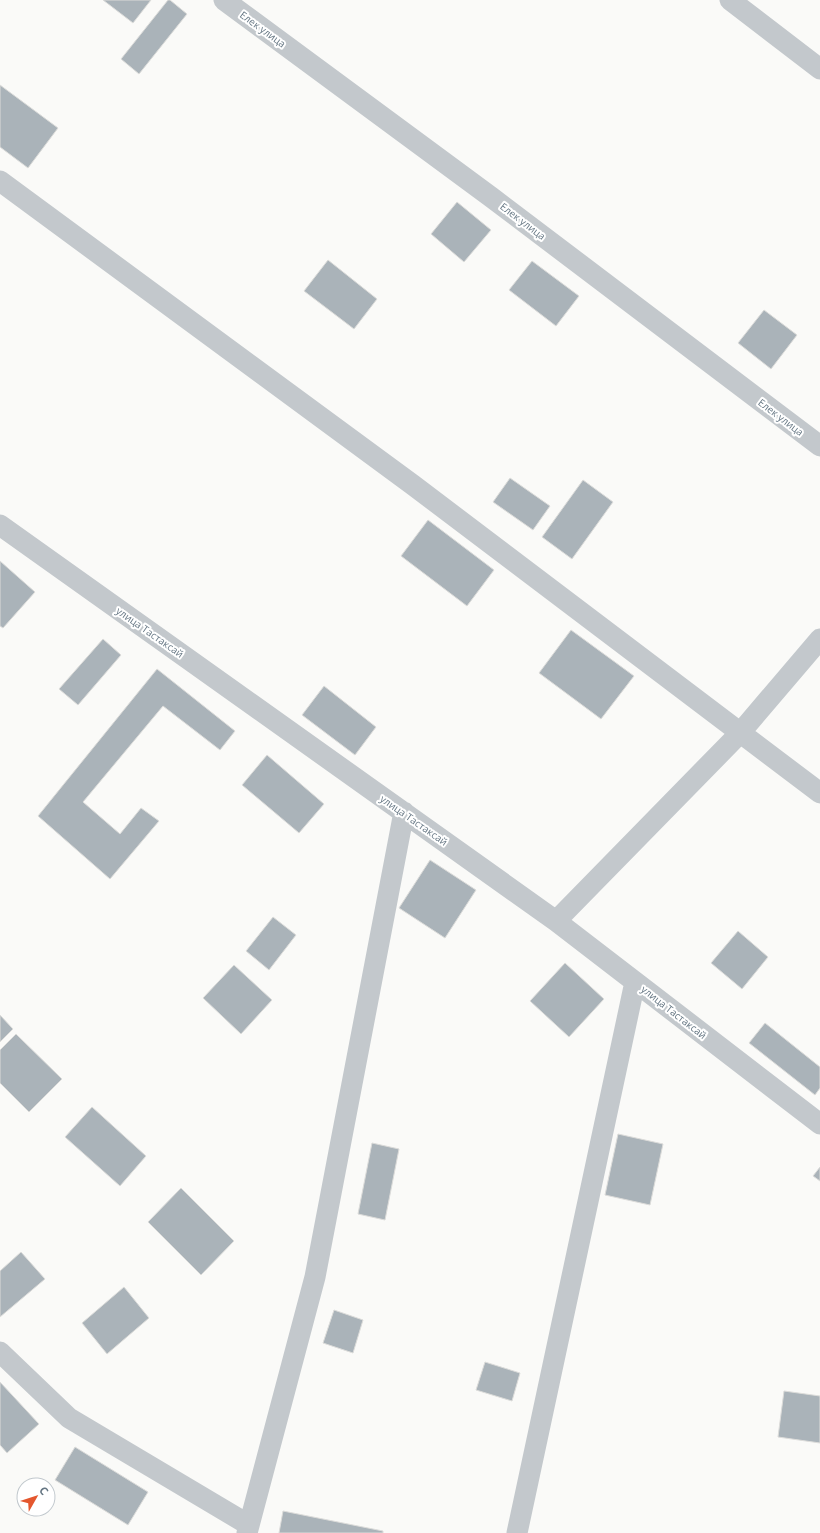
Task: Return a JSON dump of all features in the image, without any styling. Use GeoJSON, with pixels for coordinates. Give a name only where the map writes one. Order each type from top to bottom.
{"type":"FeatureCollection","features":[{"type":"Feature","properties":{"kind":"street","name":"Елек улица"},"geometry":{"type":"LineString","coordinates":[[224,0],[491,197],[820,446]]}},
{"type":"Feature","properties":{"kind":"street"},"geometry":{"type":"LineString","coordinates":[[730,0],[820,69]]}},
{"type":"Feature","properties":{"kind":"street"},"geometry":{"type":"LineString","coordinates":[[0,181],[413,485],[820,793]]}},
{"type":"Feature","properties":{"kind":"street","name":"улица Тастаксай"},"geometry":{"type":"LineString","coordinates":[[0,525],[556,921],[820,1124]]}},
{"type":"Feature","properties":{"kind":"street"},"geometry":{"type":"LineString","coordinates":[[556,921],[740,733],[820,640]]}},
{"type":"Feature","properties":{"kind":"street"},"geometry":{"type":"LineString","coordinates":[[0,1352],[69,1418],[248,1529],[315,1277],[404,812]]}},
{"type":"Feature","properties":{"kind":"street"},"geometry":{"type":"LineString","coordinates":[[517,1533],[635,982]]}},
{"type":"Feature","properties":{"kind":"building"},"geometry":{"type":"Polygon","coordinates":[[[103,0],[151,0],[133,23],[103,0]]]}},
{"type":"Feature","properties":{"kind":"building"},"geometry":{"type":"Polygon","coordinates":[[[168,0],[187,14],[139,74],[121,59],[168,0]]]}},
{"type":"Feature","properties":{"kind":"building"},"geometry":{"type":"Polygon","coordinates":[[[0,85],[58,128],[28,168],[0,147],[0,85]]]}},
{"type":"Feature","properties":{"kind":"building"},"geometry":{"type":"Polygon","coordinates":[[[457,202],[491,230],[464,262],[431,234],[457,202]]]}},
{"type":"Feature","properties":{"kind":"building"},"geometry":{"type":"Polygon","coordinates":[[[328,260],[377,299],[354,329],[304,291],[328,260]]]}},
{"type":"Feature","properties":{"kind":"building"},"geometry":{"type":"Polygon","coordinates":[[[532,261],[579,296],[556,326],[509,290],[532,261]]]}},
{"type":"Feature","properties":{"kind":"building"},"geometry":{"type":"Polygon","coordinates":[[[764,310],[797,335],[771,369],[738,343],[764,310]]]}},
{"type":"Feature","properties":{"kind":"building"},"geometry":{"type":"Polygon","coordinates":[[[510,478],[550,506],[533,530],[493,502],[510,478]]]}},
{"type":"Feature","properties":{"kind":"building"},"geometry":{"type":"Polygon","coordinates":[[[583,480],[613,502],[572,559],[542,537],[583,480]]]}},
{"type":"Feature","properties":{"kind":"building"},"geometry":{"type":"Polygon","coordinates":[[[428,520],[494,570],[467,606],[401,556],[428,520]]]}},
{"type":"Feature","properties":{"kind":"building"},"geometry":{"type":"Polygon","coordinates":[[[0,561],[35,592],[3,628],[0,626],[0,561]]]}},
{"type":"Feature","properties":{"kind":"building"},"geometry":{"type":"Polygon","coordinates":[[[571,630],[634,676],[601,719],[539,673],[571,630]]]}},
{"type":"Feature","properties":{"kind":"building"},"geometry":{"type":"Polygon","coordinates":[[[103,639],[121,655],[78,705],[59,689],[103,639]]]}},
{"type":"Feature","properties":{"kind":"building"},"geometry":{"type":"Polygon","coordinates":[[[157,669],[235,731],[220,750],[163,706],[83,802],[120,834],[141,808],[159,821],[110,879],[38,816],[157,669]]]}},
{"type":"Feature","properties":{"kind":"building"},"geometry":{"type":"Polygon","coordinates":[[[324,686],[376,727],[355,755],[302,715],[324,686]]]}},
{"type":"Feature","properties":{"kind":"building"},"geometry":{"type":"Polygon","coordinates":[[[267,755],[324,804],[299,833],[242,785],[267,755]]]}},
{"type":"Feature","properties":{"kind":"building"},"geometry":{"type":"Polygon","coordinates":[[[430,860],[476,890],[445,938],[399,908],[430,860]]]}},
{"type":"Feature","properties":{"kind":"building"},"geometry":{"type":"Polygon","coordinates":[[[273,917],[296,935],[269,970],[246,951],[273,917]]]}},
{"type":"Feature","properties":{"kind":"building"},"geometry":{"type":"Polygon","coordinates":[[[738,931],[768,957],[742,989],[711,963],[738,931]]]}},
{"type":"Feature","properties":{"kind":"building"},"geometry":{"type":"Polygon","coordinates":[[[565,963],[604,999],[569,1037],[530,1001],[565,963]]]}},
{"type":"Feature","properties":{"kind":"building"},"geometry":{"type":"Polygon","coordinates":[[[234,965],[272,1000],[241,1034],[203,998],[234,965]]]}},
{"type":"Feature","properties":{"kind":"building"},"geometry":{"type":"Polygon","coordinates":[[[0,1015],[13,1029],[0,1042],[0,1015]]]}},
{"type":"Feature","properties":{"kind":"building"},"geometry":{"type":"Polygon","coordinates":[[[765,1023],[820,1067],[820,1088],[815,1095],[749,1043],[765,1023]]]}},
{"type":"Feature","properties":{"kind":"building"},"geometry":{"type":"Polygon","coordinates":[[[16,1034],[62,1079],[29,1112],[0,1083],[0,1050],[16,1034]]]}},
{"type":"Feature","properties":{"kind":"building"},"geometry":{"type":"Polygon","coordinates":[[[92,1107],[146,1156],[120,1186],[65,1137],[92,1107]]]}},
{"type":"Feature","properties":{"kind":"building"},"geometry":{"type":"Polygon","coordinates":[[[618,1134],[663,1144],[650,1205],[605,1195],[618,1134]]]}},
{"type":"Feature","properties":{"kind":"building"},"geometry":{"type":"Polygon","coordinates":[[[372,1143],[399,1149],[385,1220],[358,1214],[372,1143]]]}},
{"type":"Feature","properties":{"kind":"building"},"geometry":{"type":"Polygon","coordinates":[[[820,1167],[820,1181],[813,1176],[820,1167]]]}},
{"type":"Feature","properties":{"kind":"building"},"geometry":{"type":"Polygon","coordinates":[[[181,1188],[234,1241],[201,1275],[148,1222],[181,1188]]]}},
{"type":"Feature","properties":{"kind":"building"},"geometry":{"type":"Polygon","coordinates":[[[21,1252],[45,1279],[0,1317],[0,1271],[21,1252]]]}},
{"type":"Feature","properties":{"kind":"building"},"geometry":{"type":"Polygon","coordinates":[[[124,1287],[149,1318],[107,1354],[82,1323],[124,1287]]]}},
{"type":"Feature","properties":{"kind":"building"},"geometry":{"type":"Polygon","coordinates":[[[334,1310],[363,1320],[353,1353],[323,1343],[334,1310]]]}},
{"type":"Feature","properties":{"kind":"building"},"geometry":{"type":"Polygon","coordinates":[[[485,1362],[520,1373],[512,1401],[476,1390],[485,1362]]]}},
{"type":"Feature","properties":{"kind":"building"},"geometry":{"type":"Polygon","coordinates":[[[0,1382],[39,1424],[7,1453],[0,1445],[0,1382]]]}},
{"type":"Feature","properties":{"kind":"building"},"geometry":{"type":"Polygon","coordinates":[[[784,1391],[820,1396],[820,1443],[778,1437],[784,1391]]]}},
{"type":"Feature","properties":{"kind":"building"},"geometry":{"type":"Polygon","coordinates":[[[75,1447],[148,1492],[128,1525],[56,1481],[75,1447]]]}},
{"type":"Feature","properties":{"kind":"building"},"geometry":{"type":"Polygon","coordinates":[[[283,1511],[383,1531],[383,1533],[279,1533],[283,1511]]]}}]}
